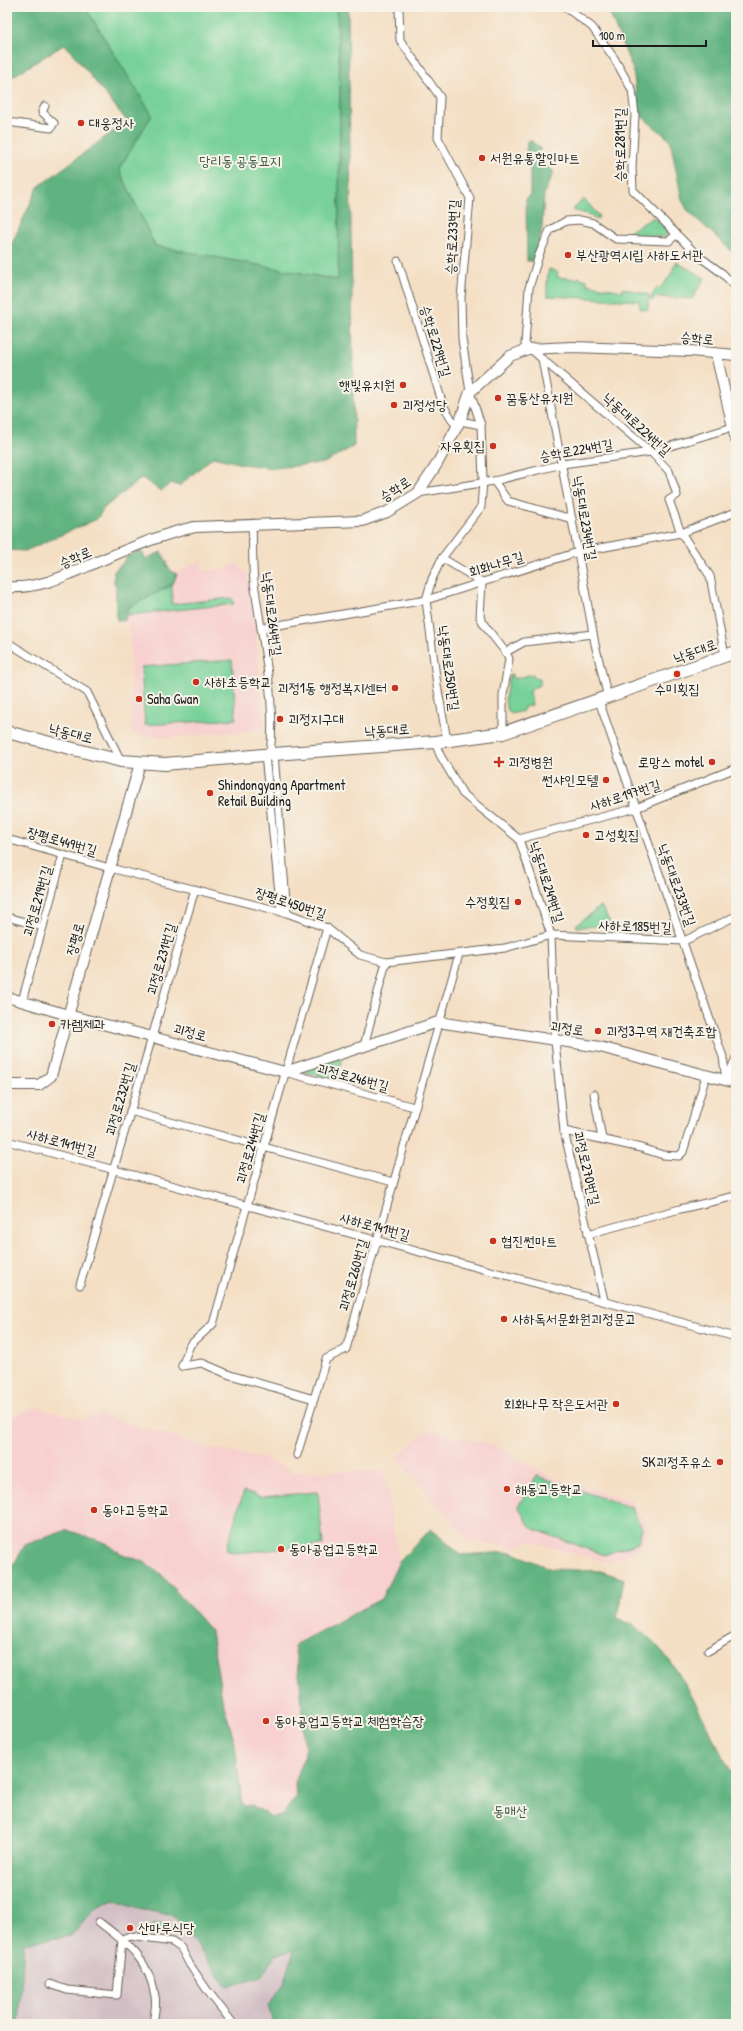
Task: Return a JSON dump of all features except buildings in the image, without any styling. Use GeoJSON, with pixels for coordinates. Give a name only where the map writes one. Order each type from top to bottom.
{"type":"FeatureCollection","features":[{"type":"Feature","properties":{"kind":"main road","name":"승학로"},"geometry":{"type":"LineString","coordinates":[[7,587],[25,588],[50,583],[170,532],[195,527],[362,521],[387,512],[418,493],[437,464],[458,424],[470,392],[510,356],[528,349],[690,351],[736,355]]}},
{"type":"Feature","properties":{"kind":"main road"},"geometry":{"type":"LineString","coordinates":[[716,354],[734,426],[736,440]]}},
{"type":"Feature","properties":{"kind":"main road","name":"낙동대로"},"geometry":{"type":"LineString","coordinates":[[7,732],[121,761],[140,764],[165,764],[270,754],[435,742],[503,733],[731,654]]}},
{"type":"Feature","properties":{"kind":"main road","name":"장평로"},"geometry":{"type":"LineString","coordinates":[[7,1085],[40,1085],[51,1076],[140,764]]}},
{"type":"Feature","properties":{"kind":"main road","name":"괴정로"},"geometry":{"type":"LineString","coordinates":[[7,997],[68,1015],[285,1072],[438,1022],[600,1046],[731,1082]]}},
{"type":"Feature","properties":{"kind":"street","name":"승학로233번길"},"geometry":{"type":"LineString","coordinates":[[399,7],[400,40],[440,97],[438,138],[470,198],[461,298],[462,339],[470,392],[481,425],[481,507],[442,558],[432,579],[426,600]]}},
{"type":"Feature","properties":{"kind":"street","name":"승학로281번길"},"geometry":{"type":"LineString","coordinates":[[565,7],[592,27],[614,58],[632,90],[635,115],[632,167],[633,190],[697,255],[722,273],[736,287]]}},
{"type":"Feature","properties":{"kind":"street"},"geometry":{"type":"LineString","coordinates":[[7,122],[51,128],[54,123],[42,112],[45,106]]}},
{"type":"Feature","properties":{"kind":"street"},"geometry":{"type":"LineString","coordinates":[[542,359],[528,349],[525,344],[529,288],[539,255],[550,230],[566,221],[580,220],[593,223],[616,239],[669,241],[676,235]]}},
{"type":"Feature","properties":{"kind":"street","name":"승학로229번길"},"geometry":{"type":"LineString","coordinates":[[398,261],[443,405],[458,424]]}},
{"type":"Feature","properties":{"kind":"street","name":"낙동대로224번길"},"geometry":{"type":"LineString","coordinates":[[542,359],[651,452],[669,471],[677,495],[669,500],[681,533],[710,576],[731,654]]}},
{"type":"Feature","properties":{"kind":"street","name":"낙동대로234번길"},"geometry":{"type":"LineString","coordinates":[[542,359],[604,699]]}},
{"type":"Feature","properties":{"kind":"street"},"geometry":{"type":"LineString","coordinates":[[458,424],[481,425]]}},
{"type":"Feature","properties":{"kind":"street","name":"승학로224번길"},"geometry":{"type":"LineString","coordinates":[[418,493],[482,481],[494,481],[562,464],[651,452],[734,426]]}},
{"type":"Feature","properties":{"kind":"street"},"geometry":{"type":"LineString","coordinates":[[494,481],[508,501],[572,519]]}},
{"type":"Feature","properties":{"kind":"street","name":"회화나무길"},"geometry":{"type":"LineString","coordinates":[[261,628],[426,600],[578,552],[681,533],[736,512]]}},
{"type":"Feature","properties":{"kind":"street","name":"낙동대로264번길"},"geometry":{"type":"LineString","coordinates":[[252,524],[254,580],[273,733],[270,754],[284,912]]}},
{"type":"Feature","properties":{"kind":"street"},"geometry":{"type":"LineString","coordinates":[[442,558],[482,582],[480,617],[485,626],[506,652],[509,659],[503,695],[503,733]]}},
{"type":"Feature","properties":{"kind":"street","name":"낙동대로250번길"},"geometry":{"type":"LineString","coordinates":[[426,600],[437,685],[447,740]]}},
{"type":"Feature","properties":{"kind":"street"},"geometry":{"type":"LineString","coordinates":[[506,652],[524,642],[593,634]]}},
{"type":"Feature","properties":{"kind":"street"},"geometry":{"type":"LineString","coordinates":[[7,642],[87,692],[121,761]]}},
{"type":"Feature","properties":{"kind":"street","name":"낙동대로233번길"},"geometry":{"type":"LineString","coordinates":[[604,699],[636,808],[684,941],[731,1082]]}},
{"type":"Feature","properties":{"kind":"street","name":"낙동대로249번길"},"geometry":{"type":"LineString","coordinates":[[435,742],[440,755],[463,794],[519,839],[551,935],[556,1040]]}},
{"type":"Feature","properties":{"kind":"street","name":"사하로197번길"},"geometry":{"type":"LineString","coordinates":[[519,839],[636,808],[736,768]]}},
{"type":"Feature","properties":{"kind":"street","name":"장평로449번길"},"geometry":{"type":"LineString","coordinates":[[7,839],[110,868]]}},
{"type":"Feature","properties":{"kind":"street","name":"괴정로219번길"},"geometry":{"type":"LineString","coordinates":[[22,1001],[63,855]]}},
{"type":"Feature","properties":{"kind":"street","name":"장평로450번길"},"geometry":{"type":"LineString","coordinates":[[110,868],[284,912],[327,928],[360,955],[386,962],[505,948],[551,935]]}},
{"type":"Feature","properties":{"kind":"street","name":"괴정로231번길"},"geometry":{"type":"LineString","coordinates":[[152,1036],[195,889]]}},
{"type":"Feature","properties":{"kind":"street","name":"사하로185번길"},"geometry":{"type":"LineString","coordinates":[[551,935],[684,941],[736,916]]}},
{"type":"Feature","properties":{"kind":"street"},"geometry":{"type":"LineString","coordinates":[[7,917],[43,927]]}},
{"type":"Feature","properties":{"kind":"street","name":"괴정로244번길"},"geometry":{"type":"LineString","coordinates":[[314,1399],[230,1375],[202,1363],[182,1366],[190,1344],[213,1324],[327,928]]}},
{"type":"Feature","properties":{"kind":"street"},"geometry":{"type":"LineString","coordinates":[[438,1022],[459,954]]}},
{"type":"Feature","properties":{"kind":"street"},"geometry":{"type":"LineString","coordinates":[[364,1046],[386,962]]}},
{"type":"Feature","properties":{"kind":"street","name":"괴정로260번길"},"geometry":{"type":"LineString","coordinates":[[296,1455],[326,1359],[346,1349],[438,1022]]}},
{"type":"Feature","properties":{"kind":"street","name":"괴정로232번길"},"geometry":{"type":"LineString","coordinates":[[80,1286],[152,1036]]}},
{"type":"Feature","properties":{"kind":"street","name":"괴정로270번길"},"geometry":{"type":"LineString","coordinates":[[556,1040],[564,1131],[604,1300]]}},
{"type":"Feature","properties":{"kind":"street"},"geometry":{"type":"LineString","coordinates":[[731,1082],[736,1058]]}},
{"type":"Feature","properties":{"kind":"street","name":"괴정로246번길"},"geometry":{"type":"LineString","coordinates":[[285,1072],[414,1107]]}},
{"type":"Feature","properties":{"kind":"street"},"geometry":{"type":"LineString","coordinates":[[564,1131],[663,1155],[679,1156],[683,1152],[706,1076]]}},
{"type":"Feature","properties":{"kind":"street"},"geometry":{"type":"LineString","coordinates":[[594,1094],[602,1139]]}},
{"type":"Feature","properties":{"kind":"street"},"geometry":{"type":"LineString","coordinates":[[130,1111],[393,1182]]}},
{"type":"Feature","properties":{"kind":"street","name":"사하로141번길"},"geometry":{"type":"LineString","coordinates":[[7,1141],[736,1336]]}},
{"type":"Feature","properties":{"kind":"street"},"geometry":{"type":"LineString","coordinates":[[588,1234],[680,1208],[736,1196]]}},
{"type":"Feature","properties":{"kind":"street"},"geometry":{"type":"LineString","coordinates":[[708,1651],[736,1634]]}},
{"type":"Feature","properties":{"kind":"street"},"geometry":{"type":"LineString","coordinates":[[99,1922],[133,1948],[143,1963],[151,1980],[156,1998],[153,2024]]}},
{"type":"Feature","properties":{"kind":"street"},"geometry":{"type":"LineString","coordinates":[[122,1939],[130,1936],[172,1942],[181,1948],[190,1965],[232,2024]]}},
{"type":"Feature","properties":{"kind":"street"},"geometry":{"type":"LineString","coordinates":[[50,1984],[67,1990],[117,1995],[122,1939]]}},
{"type":"Feature","properties":{"kind":"shaded area","name":"사하초등학교"},"geometry":{"type":"Polygon","coordinates":[[[142,549],[146,557],[162,550],[169,562],[168,565],[170,568],[179,572],[192,564],[203,561],[200,571],[227,569],[238,564],[241,569],[247,573],[251,588],[265,729],[170,738],[132,734],[130,634],[127,621],[118,622],[115,618],[115,585],[113,584],[113,569],[124,561],[127,555],[142,549]]]}},
{"type":"Feature","properties":{"kind":"shaded area"},"geometry":{"type":"Polygon","coordinates":[[[36,1407],[80,1419],[99,1414],[210,1448],[260,1457],[297,1472],[384,1471],[399,1562],[381,1599],[295,1645],[300,1681],[305,1754],[295,1783],[296,1797],[281,1815],[272,1817],[242,1806],[235,1743],[222,1699],[211,1631],[161,1574],[146,1563],[120,1553],[106,1543],[25,1545],[11,1560],[7,1561],[7,1419],[36,1407]]]}},
{"type":"Feature","properties":{"kind":"shaded area","name":"해동고등학교"},"geometry":{"type":"Polygon","coordinates":[[[427,1430],[494,1445],[553,1478],[630,1500],[646,1524],[646,1537],[641,1547],[609,1563],[529,1541],[516,1548],[470,1542],[400,1462],[399,1455],[427,1430]]]}},
{"type":"Feature","properties":{"kind":"shaded area"},"geometry":{"type":"Polygon","coordinates":[[[113,1900],[139,1909],[175,1916],[227,1987],[261,1977],[275,1955],[294,1950],[285,1982],[268,2006],[274,2024],[19,2024],[24,1943],[71,1936],[95,1909],[113,1900]]]}},
{"type":"Feature","properties":{"kind":"green space"},"geometry":{"type":"Polygon","coordinates":[[[7,7],[85,7],[152,115],[119,169],[155,246],[338,280],[340,89],[337,7],[348,7],[354,446],[324,463],[274,468],[242,464],[213,457],[179,486],[171,483],[161,491],[142,478],[104,508],[97,519],[25,551],[7,550],[7,254],[38,187],[127,121],[65,44],[7,80],[7,7]]]}},
{"type":"Feature","properties":{"kind":"green space","name":"당리동 공동묘지"},"geometry":{"type":"Polygon","coordinates":[[[85,7],[337,7],[340,89],[339,280],[155,246],[119,169],[152,115],[85,7]]]}},
{"type":"Feature","properties":{"kind":"green space"},"geometry":{"type":"Polygon","coordinates":[[[607,7],[736,7],[736,255],[688,211],[682,200],[670,140],[639,114],[633,70],[607,7]]]}},
{"type":"Feature","properties":{"kind":"green space"},"geometry":{"type":"Polygon","coordinates":[[[530,140],[541,149],[535,154],[535,157],[554,172],[544,193],[542,228],[536,261],[527,261],[526,199],[530,196],[530,160],[526,155],[527,142],[530,140]]]}},
{"type":"Feature","properties":{"kind":"green space"},"geometry":{"type":"Polygon","coordinates":[[[584,199],[599,216],[597,220],[590,215],[572,210],[584,199]]]}},
{"type":"Feature","properties":{"kind":"green space"},"geometry":{"type":"Polygon","coordinates":[[[654,217],[669,232],[665,237],[625,234],[654,217]]]}},
{"type":"Feature","properties":{"kind":"green space"},"geometry":{"type":"Polygon","coordinates":[[[676,262],[705,278],[692,299],[657,297],[651,301],[651,297],[656,288],[660,288],[670,276],[676,262]]]}},
{"type":"Feature","properties":{"kind":"green space"},"geometry":{"type":"Polygon","coordinates":[[[549,269],[558,272],[557,277],[577,279],[578,277],[587,280],[587,284],[622,291],[623,288],[649,295],[648,310],[640,309],[639,301],[547,296],[549,269]]]}},
{"type":"Feature","properties":{"kind":"green space"},"geometry":{"type":"Polygon","coordinates":[[[141,551],[146,559],[161,552],[167,562],[167,566],[177,574],[173,584],[127,608],[125,620],[118,621],[116,617],[116,585],[114,583],[114,571],[124,562],[127,556],[141,551]]]}},
{"type":"Feature","properties":{"kind":"green space"},"geometry":{"type":"Polygon","coordinates":[[[172,585],[172,604],[232,598],[234,604],[128,615],[128,608],[172,585]]]}},
{"type":"Feature","properties":{"kind":"green space"},"geometry":{"type":"Polygon","coordinates":[[[232,660],[236,719],[145,725],[141,667],[232,660]]]}},
{"type":"Feature","properties":{"kind":"green space"},"geometry":{"type":"Polygon","coordinates":[[[510,674],[512,674],[513,679],[533,674],[535,678],[540,679],[540,684],[530,691],[532,705],[524,707],[523,711],[511,714],[505,700],[510,674]]]}},
{"type":"Feature","properties":{"kind":"green space"},"geometry":{"type":"Polygon","coordinates":[[[601,906],[612,926],[577,927],[576,925],[601,906]]]}},
{"type":"Feature","properties":{"kind":"green space"},"geometry":{"type":"Polygon","coordinates":[[[345,1051],[335,1080],[292,1068],[345,1051]]]}},
{"type":"Feature","properties":{"kind":"green space"},"geometry":{"type":"Polygon","coordinates":[[[537,1476],[632,1508],[642,1529],[638,1543],[604,1555],[531,1528],[518,1506],[537,1476]]]}},
{"type":"Feature","properties":{"kind":"green space"},"geometry":{"type":"Polygon","coordinates":[[[244,1491],[262,1497],[318,1492],[323,1545],[236,1553],[226,1550],[244,1491]]]}},
{"type":"Feature","properties":{"kind":"green space","name":"동매산"},"geometry":{"type":"Polygon","coordinates":[[[431,1529],[461,1555],[511,1552],[551,1569],[601,1571],[624,1579],[617,1618],[639,1629],[657,1646],[671,1663],[694,1700],[736,1779],[736,2024],[274,2024],[268,2006],[285,1982],[294,1950],[275,1955],[261,1977],[227,1987],[175,1916],[139,1909],[113,1900],[95,1909],[71,1936],[24,1943],[19,2024],[7,2024],[7,1569],[16,1561],[25,1545],[67,1530],[106,1543],[120,1553],[146,1563],[161,1574],[211,1631],[222,1699],[235,1743],[242,1806],[252,1805],[272,1817],[282,1815],[296,1797],[295,1783],[305,1754],[300,1681],[294,1645],[381,1599],[399,1562],[431,1529]]]}},
{"type":"Feature","properties":{"kind":"green space"},"geometry":{"type":"Polygon","coordinates":[[[164,1924],[172,1928],[173,1935],[167,1936],[152,1933],[153,1925],[164,1924]]]}},
{"type":"Feature","properties":{"kind":"place","name":"대웅정사"},"geometry":{"type":"Point","coordinates":[81,123]}},
{"type":"Feature","properties":{"kind":"place","name":"서원유통할인마트"},"geometry":{"type":"Point","coordinates":[482,158]}},
{"type":"Feature","properties":{"kind":"place","name":"부산광역시립 사하도서관"},"geometry":{"type":"Point","coordinates":[568,255]}},
{"type":"Feature","properties":{"kind":"place","name":"햇빛유치원"},"geometry":{"type":"Point","coordinates":[403,385]}},
{"type":"Feature","properties":{"kind":"place","name":"꿈동산유치원"},"geometry":{"type":"Point","coordinates":[498,398]}},
{"type":"Feature","properties":{"kind":"place","name":"괴정성당"},"geometry":{"type":"Point","coordinates":[394,405]}},
{"type":"Feature","properties":{"kind":"place","name":"자유횟집"},"geometry":{"type":"Point","coordinates":[493,446]}},
{"type":"Feature","properties":{"kind":"place","name":"수미횟집"},"geometry":{"type":"Point","coordinates":[677,674]}},
{"type":"Feature","properties":{"kind":"place","name":"사하초등학교"},"geometry":{"type":"Point","coordinates":[196,682]}},
{"type":"Feature","properties":{"kind":"place","name":"괴정1동 행정복지센터"},"geometry":{"type":"Point","coordinates":[395,688]}},
{"type":"Feature","properties":{"kind":"place","name":"Saha Gwan"},"geometry":{"type":"Point","coordinates":[139,699]}},
{"type":"Feature","properties":{"kind":"place","name":"괴정지구대"},"geometry":{"type":"Point","coordinates":[280,719]}},
{"type":"Feature","properties":{"kind":"place","name":"괴정병원"},"geometry":{"type":"Point","coordinates":[499,762]}},
{"type":"Feature","properties":{"kind":"place","name":"로망스 motel"},"geometry":{"type":"Point","coordinates":[712,762]}},
{"type":"Feature","properties":{"kind":"place","name":"썬샤인모텔"},"geometry":{"type":"Point","coordinates":[606,780]}},
{"type":"Feature","properties":{"kind":"place","name":"Shindongyang Apartment Retail Building"},"geometry":{"type":"Point","coordinates":[210,793]}},
{"type":"Feature","properties":{"kind":"place","name":"고성횟집"},"geometry":{"type":"Point","coordinates":[586,835]}},
{"type":"Feature","properties":{"kind":"place","name":"수정횟집"},"geometry":{"type":"Point","coordinates":[518,902]}},
{"type":"Feature","properties":{"kind":"place","name":"카렘제과"},"geometry":{"type":"Point","coordinates":[52,1024]}},
{"type":"Feature","properties":{"kind":"place","name":"괴정3구역 재건축조합"},"geometry":{"type":"Point","coordinates":[598,1031]}},
{"type":"Feature","properties":{"kind":"place","name":"협진썬마트"},"geometry":{"type":"Point","coordinates":[493,1241]}},
{"type":"Feature","properties":{"kind":"place","name":"사하독서문화원괴정문고"},"geometry":{"type":"Point","coordinates":[504,1319]}},
{"type":"Feature","properties":{"kind":"place","name":"회화나무 작은도서관"},"geometry":{"type":"Point","coordinates":[616,1404]}},
{"type":"Feature","properties":{"kind":"place","name":"SK괴정주유소"},"geometry":{"type":"Point","coordinates":[720,1462]}},
{"type":"Feature","properties":{"kind":"place","name":"해동고등학교"},"geometry":{"type":"Point","coordinates":[507,1489]}},
{"type":"Feature","properties":{"kind":"place","name":"동아고등학교"},"geometry":{"type":"Point","coordinates":[94,1510]}},
{"type":"Feature","properties":{"kind":"place","name":"동아공업고등학교"},"geometry":{"type":"Point","coordinates":[281,1549]}},
{"type":"Feature","properties":{"kind":"place","name":"동아공업고등학교 체험학습장"},"geometry":{"type":"Point","coordinates":[266,1721]}},
{"type":"Feature","properties":{"kind":"place","name":"산마루식당"},"geometry":{"type":"Point","coordinates":[130,1928]}}]}
